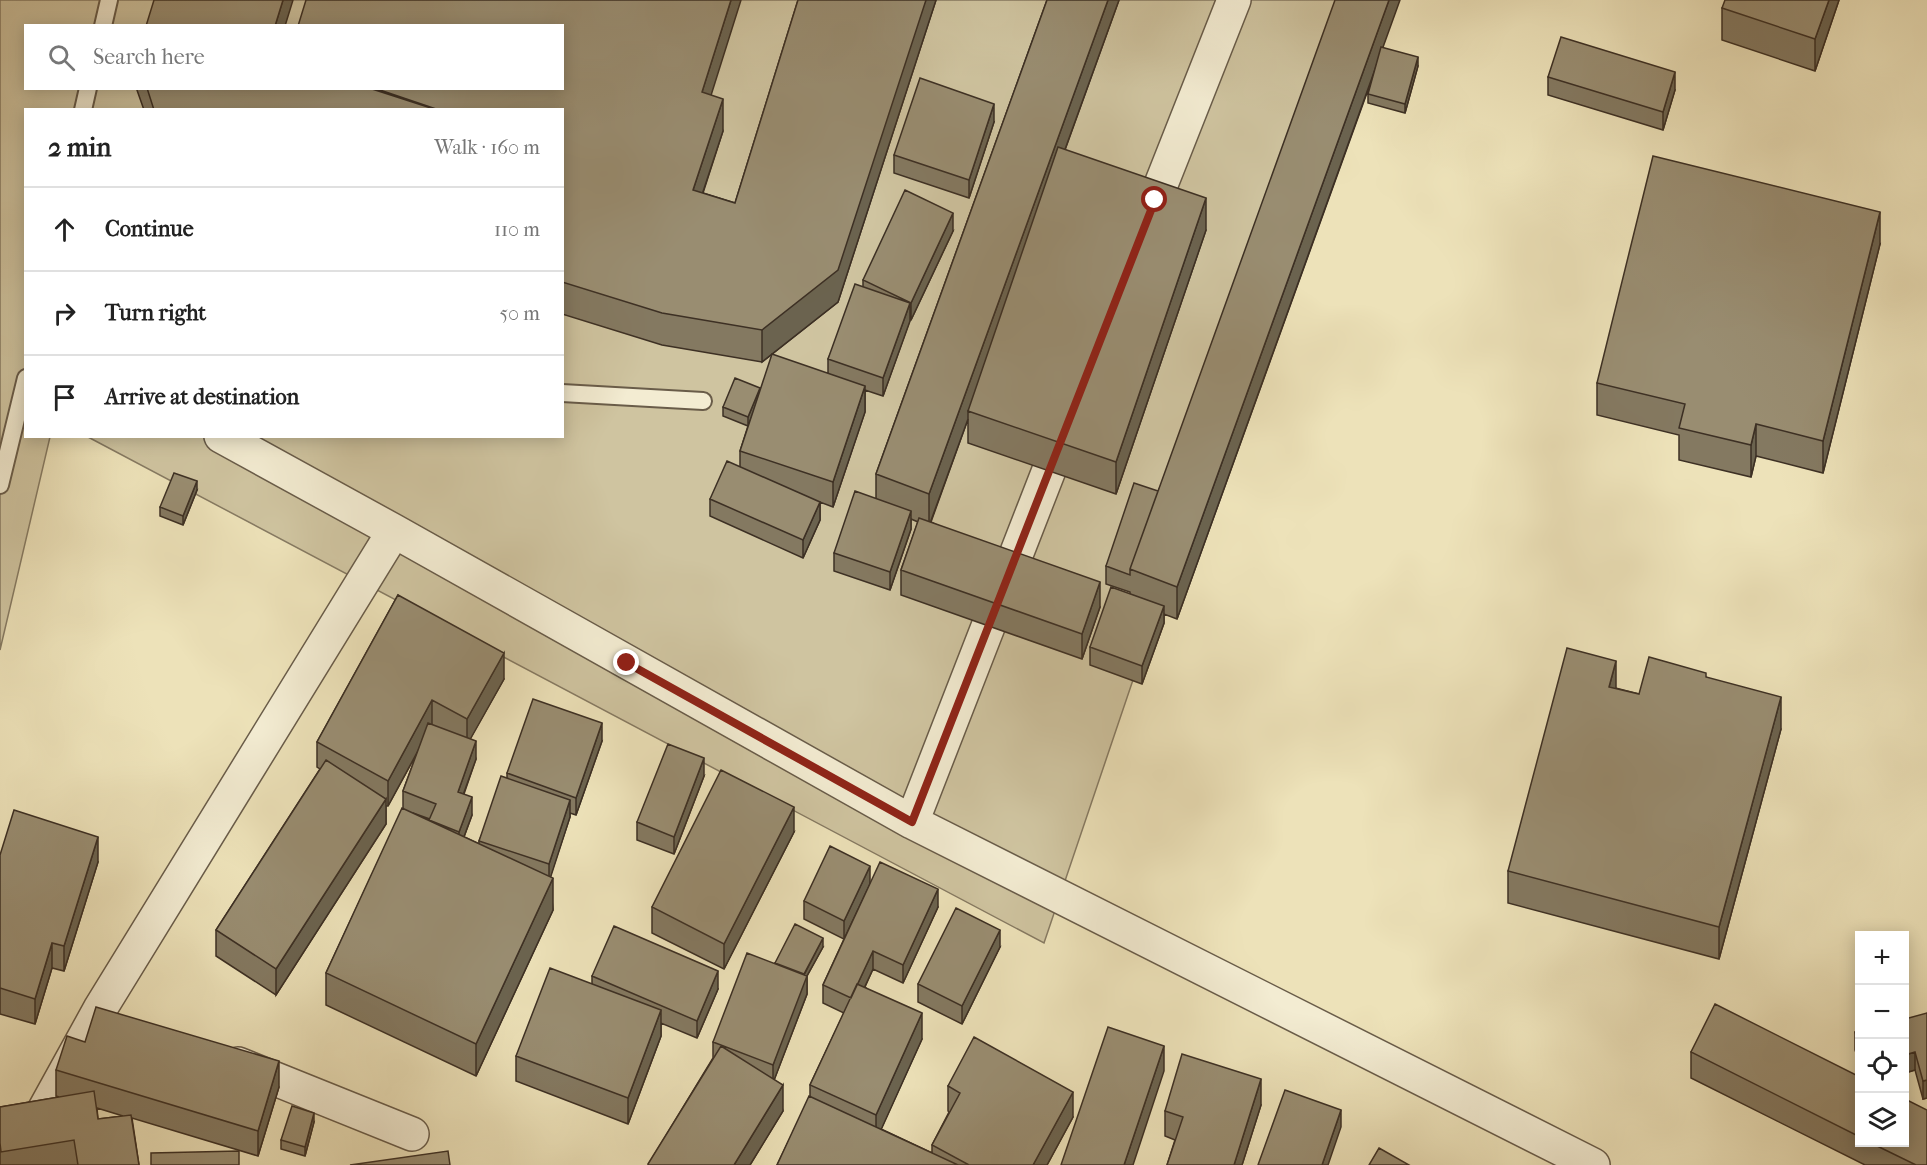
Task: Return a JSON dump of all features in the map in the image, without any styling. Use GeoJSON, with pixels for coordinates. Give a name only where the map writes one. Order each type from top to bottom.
{"type":"FeatureCollection","features":[{"type":"Feature","properties":{"kind":"street"},"geometry":{"type":"LineString","coordinates":[[1134,255],[1234,0]]}},
{"type":"Feature","properties":{"kind":"street"},"geometry":{"type":"LineString","coordinates":[[912,822],[1077,400]]}},
{"type":"Feature","properties":{"kind":"street"},"geometry":{"type":"LineString","coordinates":[[225,438],[912,822],[1593,1165]]}},
{"type":"Feature","properties":{"kind":"street"},"geometry":{"type":"LineString","coordinates":[[14,1165],[111,1013],[394,531]]}},
{"type":"Feature","properties":{"kind":"street"},"geometry":{"type":"LineString","coordinates":[[211,1053],[412,1134]]}},
{"type":"Feature","properties":{"kind":"lane"},"geometry":{"type":"LineString","coordinates":[[103,24],[109,0]]}},
{"type":"Feature","properties":{"kind":"lane"},"geometry":{"type":"LineString","coordinates":[[83,108],[88,90]]}},
{"type":"Feature","properties":{"kind":"lane"},"geometry":{"type":"LineString","coordinates":[[0,485],[24,386]]}},
{"type":"Feature","properties":{"kind":"lane"},"geometry":{"type":"LineString","coordinates":[[564,393],[703,401]]}},
{"type":"Feature","properties":{"kind":"shaded area"},"geometry":{"type":"Polygon","coordinates":[[[0,0],[1363,0],[1044,943],[90,438],[564,438],[564,108],[24,108],[24,438],[50,438],[0,650],[0,0]]]}},
{"type":"Feature","properties":{"kind":"building"},"geometry":{"type":"Polygon","coordinates":[[[154,0],[283,0],[276,24],[147,24],[154,0]]]}},
{"type":"Feature","properties":{"kind":"building"},"geometry":{"type":"Polygon","coordinates":[[[306,0],[731,0],[702,92],[723,99],[693,190],[735,203],[798,0],[926,0],[838,270],[762,330],[662,313],[564,283],[564,108],[433,108],[380,90],[564,90],[564,24],[299,24],[306,0]]]}},
{"type":"Feature","properties":{"kind":"building"},"geometry":{"type":"Polygon","coordinates":[[[1047,0],[1108,0],[929,494],[876,474],[1047,0]]]}},
{"type":"Feature","properties":{"kind":"building"},"geometry":{"type":"Polygon","coordinates":[[[1335,0],[1389,0],[1177,587],[1130,569],[1335,0]]]}},
{"type":"Feature","properties":{"kind":"building"},"geometry":{"type":"Polygon","coordinates":[[[1725,0],[1829,0],[1815,39],[1722,8],[1725,0]]]}},
{"type":"Feature","properties":{"kind":"building"},"geometry":{"type":"Polygon","coordinates":[[[1561,37],[1675,72],[1663,112],[1548,77],[1561,37]]]}},
{"type":"Feature","properties":{"kind":"building"},"geometry":{"type":"Polygon","coordinates":[[[1381,47],[1418,57],[1405,104],[1368,94],[1381,47]]]}},
{"type":"Feature","properties":{"kind":"building"},"geometry":{"type":"Polygon","coordinates":[[[920,78],[994,104],[969,180],[894,155],[920,78]]]}},
{"type":"Feature","properties":{"kind":"building"},"geometry":{"type":"Polygon","coordinates":[[[148,90],[375,90],[431,108],[153,108],[148,90]]]}},
{"type":"Feature","properties":{"kind":"building"},"geometry":{"type":"Polygon","coordinates":[[[1058,147],[1206,198],[1116,462],[968,411],[1058,147]]]}},
{"type":"Feature","properties":{"kind":"building"},"geometry":{"type":"Polygon","coordinates":[[[1653,156],[1880,212],[1823,441],[1756,424],[1751,445],[1679,428],[1685,404],[1597,383],[1653,156]]]}},
{"type":"Feature","properties":{"kind":"building"},"geometry":{"type":"Polygon","coordinates":[[[905,190],[953,213],[911,303],[863,280],[905,190]]]}},
{"type":"Feature","properties":{"kind":"building"},"geometry":{"type":"Polygon","coordinates":[[[855,284],[910,303],[883,378],[828,359],[855,284]]]}},
{"type":"Feature","properties":{"kind":"building"},"geometry":{"type":"Polygon","coordinates":[[[772,354],[865,386],[833,482],[740,451],[772,354]]]}},
{"type":"Feature","properties":{"kind":"building"},"geometry":{"type":"Polygon","coordinates":[[[735,378],[760,388],[748,417],[723,407],[735,378]]]}},
{"type":"Feature","properties":{"kind":"building"},"geometry":{"type":"Polygon","coordinates":[[[727,461],[820,502],[803,540],[710,499],[727,461]]]}},
{"type":"Feature","properties":{"kind":"building"},"geometry":{"type":"Polygon","coordinates":[[[174,473],[197,481],[183,516],[160,507],[174,473]]]}},
{"type":"Feature","properties":{"kind":"building"},"geometry":{"type":"Polygon","coordinates":[[[1134,483],[1158,491],[1130,569],[1130,575],[1106,566],[1134,483]]]}},
{"type":"Feature","properties":{"kind":"building"},"geometry":{"type":"Polygon","coordinates":[[[855,491],[911,511],[890,572],[834,553],[855,491]]]}},
{"type":"Feature","properties":{"kind":"building"},"geometry":{"type":"Polygon","coordinates":[[[919,518],[1100,582],[1082,634],[901,570],[919,518]]]}},
{"type":"Feature","properties":{"kind":"building"},"geometry":{"type":"Polygon","coordinates":[[[1111,587],[1164,606],[1142,666],[1090,647],[1111,587]]]}},
{"type":"Feature","properties":{"kind":"building"},"geometry":{"type":"Polygon","coordinates":[[[398,595],[504,653],[467,719],[432,700],[388,781],[317,742],[398,595]]]}},
{"type":"Feature","properties":{"kind":"building"},"geometry":{"type":"Polygon","coordinates":[[[1567,648],[1616,661],[1609,687],[1639,694],[1649,657],[1706,673],[1706,677],[1781,697],[1719,927],[1508,871],[1567,648]]]}},
{"type":"Feature","properties":{"kind":"building"},"geometry":{"type":"Polygon","coordinates":[[[533,699],[602,723],[576,798],[507,773],[533,699]]]}},
{"type":"Feature","properties":{"kind":"building"},"geometry":{"type":"Polygon","coordinates":[[[428,723],[476,741],[458,792],[472,797],[459,832],[429,820],[436,804],[403,791],[428,723]]]}},
{"type":"Feature","properties":{"kind":"building"},"geometry":{"type":"Polygon","coordinates":[[[668,744],[704,758],[674,837],[637,822],[668,744]]]}},
{"type":"Feature","properties":{"kind":"building"},"geometry":{"type":"Polygon","coordinates":[[[326,760],[386,799],[276,969],[216,930],[326,760]]]}},
{"type":"Feature","properties":{"kind":"building"},"geometry":{"type":"Polygon","coordinates":[[[721,770],[794,807],[724,944],[652,907],[721,770]]]}},
{"type":"Feature","properties":{"kind":"building"},"geometry":{"type":"Polygon","coordinates":[[[501,776],[570,800],[549,864],[479,841],[501,776]]]}},
{"type":"Feature","properties":{"kind":"building"},"geometry":{"type":"Polygon","coordinates":[[[402,808],[553,878],[476,1044],[326,973],[402,808]]]}},
{"type":"Feature","properties":{"kind":"building"},"geometry":{"type":"Polygon","coordinates":[[[14,810],[98,837],[64,946],[52,943],[35,999],[0,988],[0,855],[14,810]]]}},
{"type":"Feature","properties":{"kind":"building"},"geometry":{"type":"Polygon","coordinates":[[[830,846],[870,866],[844,921],[804,901],[830,846]]]}},
{"type":"Feature","properties":{"kind":"building"},"geometry":{"type":"Polygon","coordinates":[[[880,862],[938,889],[903,965],[873,951],[851,998],[823,985],[880,862]]]}},
{"type":"Feature","properties":{"kind":"building"},"geometry":{"type":"Polygon","coordinates":[[[956,908],[1000,930],[962,1006],[918,984],[956,908]]]}},
{"type":"Feature","properties":{"kind":"building"},"geometry":{"type":"Polygon","coordinates":[[[795,924],[823,938],[804,974],[775,963],[795,924]]]}},
{"type":"Feature","properties":{"kind":"building"},"geometry":{"type":"Polygon","coordinates":[[[614,926],[718,971],[697,1021],[592,976],[614,926]]]}},
{"type":"Feature","properties":{"kind":"building"},"geometry":{"type":"Polygon","coordinates":[[[747,953],[807,976],[773,1065],[713,1042],[747,953]]]}},
{"type":"Feature","properties":{"kind":"building"},"geometry":{"type":"Polygon","coordinates":[[[550,968],[661,1010],[628,1098],[516,1056],[550,968]]]}},
{"type":"Feature","properties":{"kind":"building"},"geometry":{"type":"Polygon","coordinates":[[[857,984],[922,1013],[876,1115],[810,1085],[857,984]]]}},
{"type":"Feature","properties":{"kind":"building"},"geometry":{"type":"Polygon","coordinates":[[[1715,1004],[1855,1074],[1855,1134],[1691,1052],[1715,1004]]]}},
{"type":"Feature","properties":{"kind":"building"},"geometry":{"type":"Polygon","coordinates":[[[96,1007],[279,1061],[258,1131],[56,1070],[67,1036],[85,1042],[96,1007]]]}},
{"type":"Feature","properties":{"kind":"building"},"geometry":{"type":"Polygon","coordinates":[[[1927,1013],[1927,1080],[1923,1081],[1915,1052],[1909,1054],[1909,1018],[1927,1013]]]}},
{"type":"Feature","properties":{"kind":"building"},"geometry":{"type":"Polygon","coordinates":[[[1108,1027],[1164,1046],[1124,1165],[1061,1165],[1108,1027]]]}},
{"type":"Feature","properties":{"kind":"building"},"geometry":{"type":"Polygon","coordinates":[[[974,1037],[1073,1092],[1033,1165],[969,1165],[932,1145],[960,1093],[948,1086],[974,1037]]]}},
{"type":"Feature","properties":{"kind":"building"},"geometry":{"type":"Polygon","coordinates":[[[721,1046],[783,1085],[734,1165],[649,1165],[648,1164],[721,1046]]]}},
{"type":"Feature","properties":{"kind":"building"},"geometry":{"type":"Polygon","coordinates":[[[1182,1054],[1261,1079],[1234,1165],[1167,1165],[1183,1117],[1165,1111],[1182,1054]]]}},
{"type":"Feature","properties":{"kind":"building"},"geometry":{"type":"Polygon","coordinates":[[[1285,1090],[1341,1110],[1322,1165],[1258,1165],[1285,1090]]]}},
{"type":"Feature","properties":{"kind":"building"},"geometry":{"type":"Polygon","coordinates":[[[94,1091],[98,1119],[131,1115],[139,1165],[78,1165],[74,1140],[1,1152],[0,1107],[94,1091]]]}},
{"type":"Feature","properties":{"kind":"building"},"geometry":{"type":"Polygon","coordinates":[[[809,1096],[958,1165],[777,1165],[809,1096]]]}},
{"type":"Feature","properties":{"kind":"building"},"geometry":{"type":"Polygon","coordinates":[[[1909,1101],[1927,1110],[1927,1165],[1916,1165],[1879,1147],[1909,1147],[1909,1101]]]}},
{"type":"Feature","properties":{"kind":"building"},"geometry":{"type":"Polygon","coordinates":[[[292,1106],[314,1113],[305,1147],[281,1140],[292,1106]]]}},
{"type":"Feature","properties":{"kind":"building"},"geometry":{"type":"Polygon","coordinates":[[[1379,1148],[1409,1165],[1369,1165],[1379,1148]]]}},
{"type":"Feature","properties":{"kind":"building"},"geometry":{"type":"Polygon","coordinates":[[[239,1151],[239,1165],[151,1165],[151,1153],[239,1151]]]}},
{"type":"Feature","properties":{"kind":"building"},"geometry":{"type":"Polygon","coordinates":[[[448,1151],[450,1165],[350,1165],[448,1151]]]}},
{"type":"Feature","properties":{"kind":"route"},"geometry":{"type":"LineString","coordinates":[[627,663],[912,822],[1155,200]]}}]}
